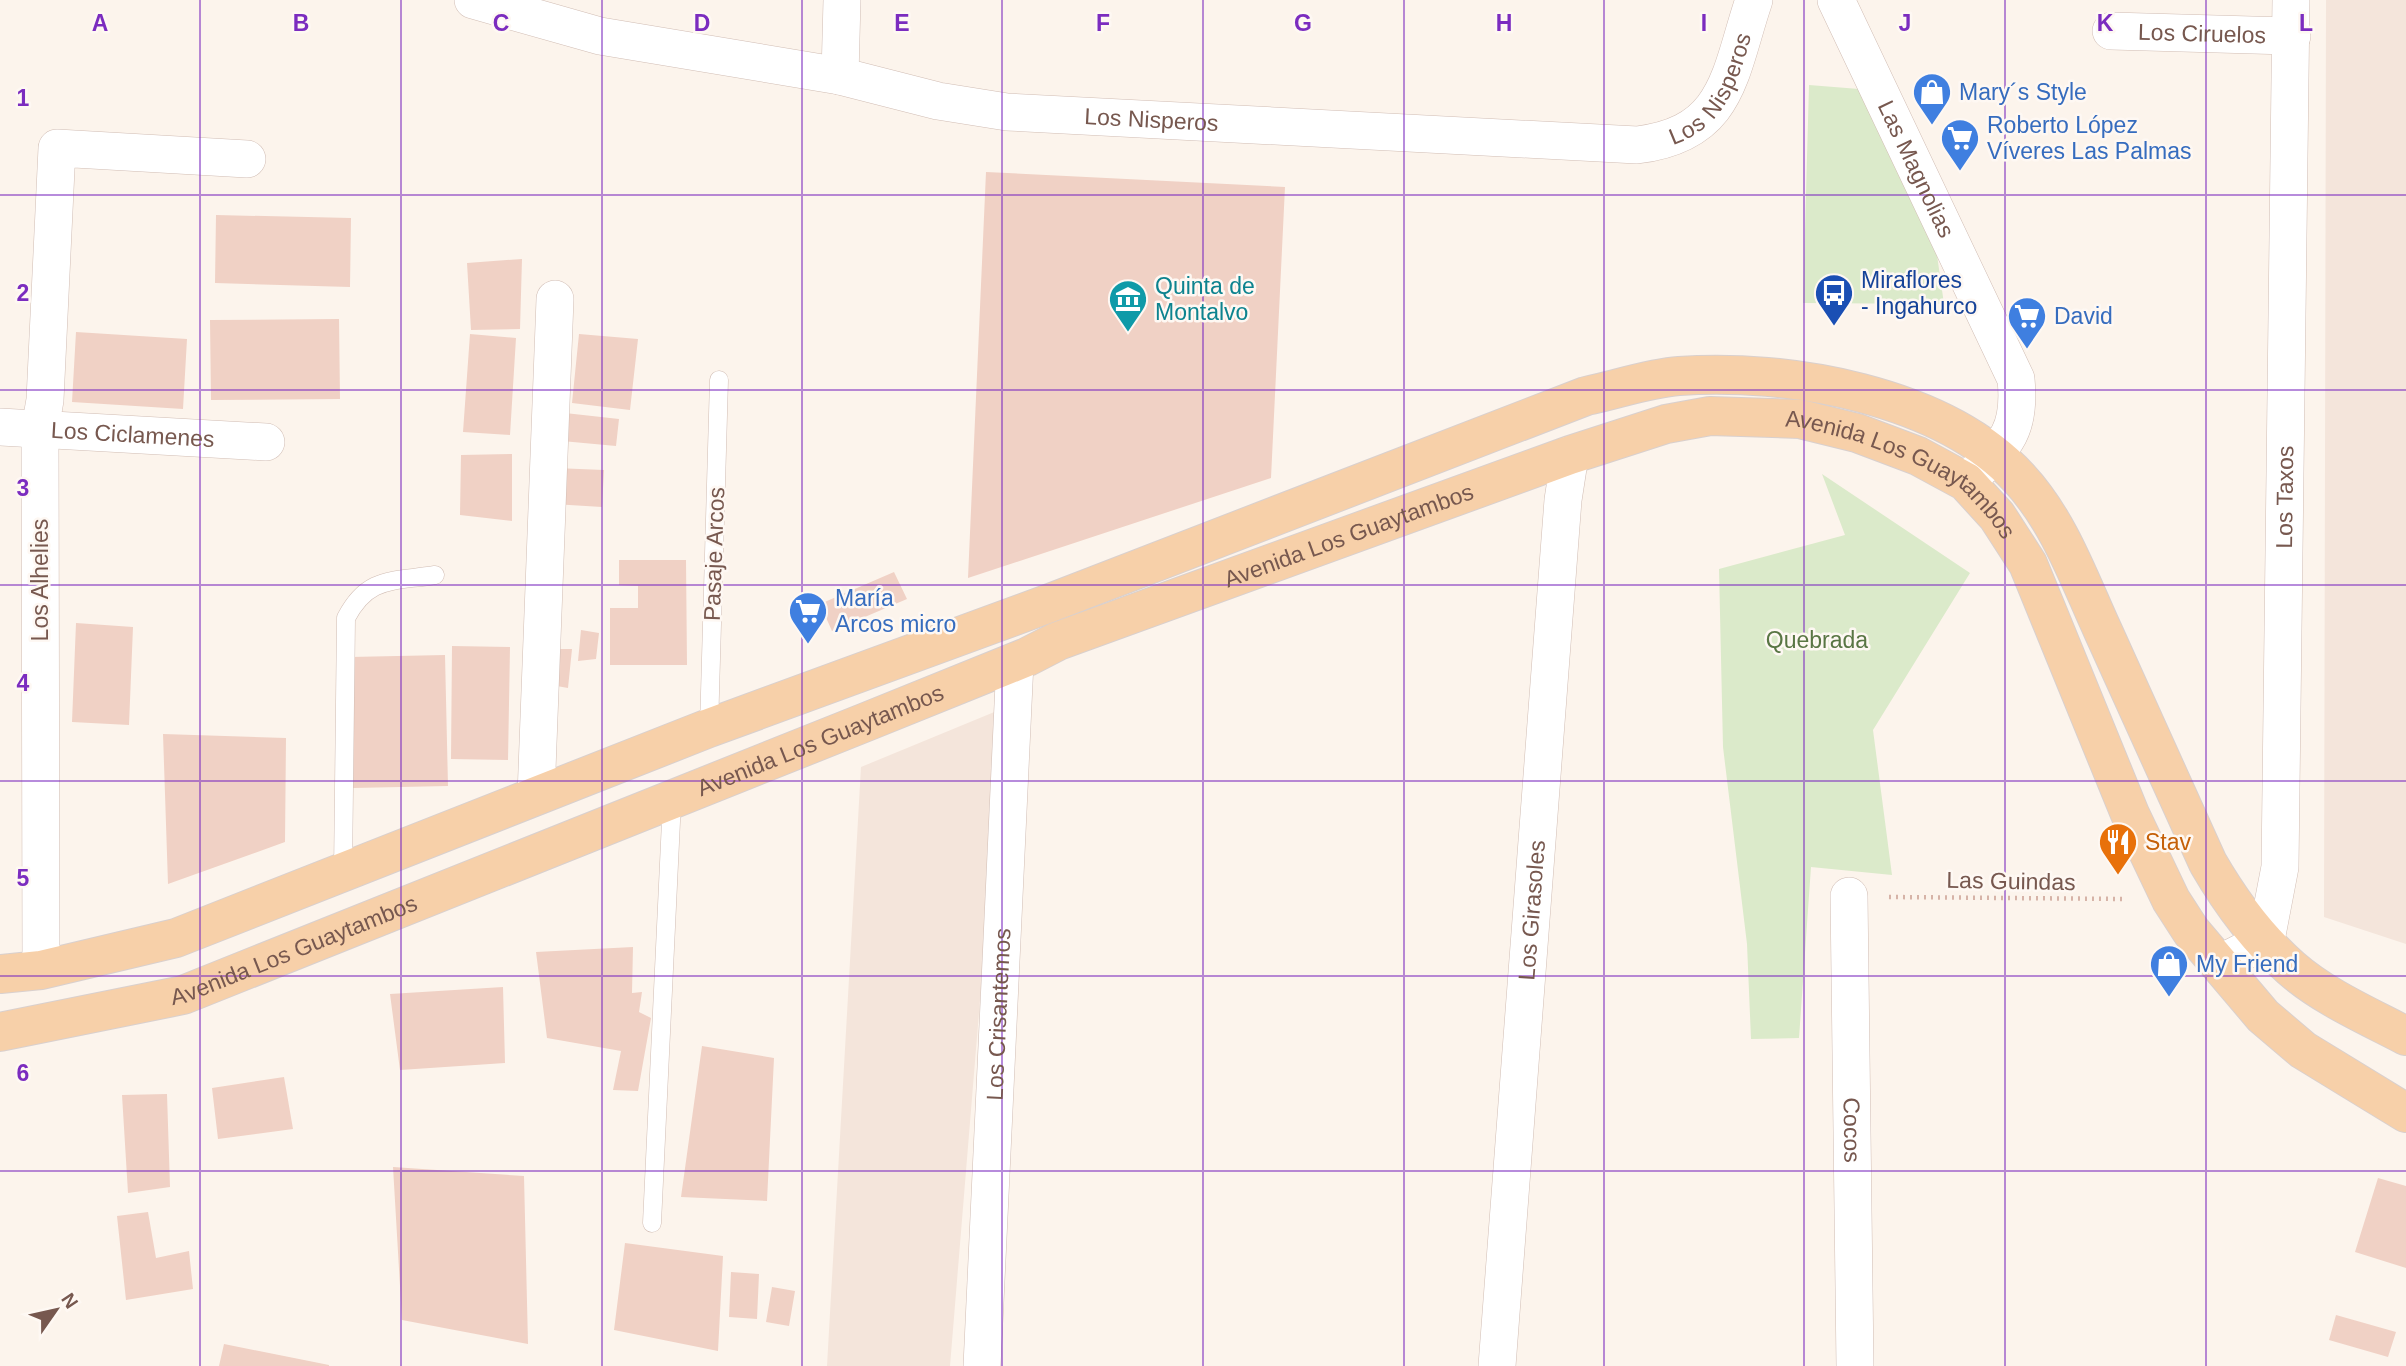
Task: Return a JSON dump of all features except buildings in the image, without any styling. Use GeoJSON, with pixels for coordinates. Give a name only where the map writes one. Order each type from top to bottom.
{"type":"FeatureCollection","features":[{"type":"Feature","properties":{"kind":"main road","name":"Avenida Los Guaytambos"},"geometry":{"type":"LineString","coordinates":[[0,974],[41,970],[176,938],[709,728],[1050,603],[1586,396],[1678,376],[1807,380],[1933,416],[1995,455],[2021,479],[2063,543],[2208,863],[2228,897],[2291,968],[2338,999],[2406,1037]]}},
{"type":"Feature","properties":{"kind":"main road"},"geometry":{"type":"LineString","coordinates":[[1800,419],[1807,380]]}},
{"type":"Feature","properties":{"kind":"main road","name":"Avenida Los Guaytambos"},"geometry":{"type":"LineString","coordinates":[[0,1032],[183,995],[1015,662],[1058,641],[1570,455],[1666,425],[1710,416],[1800,419],[1857,433],[1918,456],[1966,482],[1997,516],[2028,564],[2130,814],[2171,900],[2219,964],[2263,1016],[2303,1050],[2406,1113]]}},
{"type":"Feature","properties":{"kind":"main road"},"geometry":{"type":"LineString","coordinates":[[1050,603],[1058,641]]}},
{"type":"Feature","properties":{"kind":"street","name":"Los Nisperos"},"geometry":{"type":"LineString","coordinates":[[473,0],[600,36],[840,76],[938,101],[1007,112],[1637,145],[1664,141],[1686,132],[1707,118],[1720,99],[1754,0]]}},
{"type":"Feature","properties":{"kind":"street"},"geometry":{"type":"LineString","coordinates":[[840,76],[842,0]]}},
{"type":"Feature","properties":{"kind":"street","name":"Las Magnolias"},"geometry":{"type":"LineString","coordinates":[[1836,0],[2016,379],[2019,407],[2011,432],[1995,455],[1966,482]]}},
{"type":"Feature","properties":{"kind":"street","name":"Los Taxos"},"geometry":{"type":"LineString","coordinates":[[2266,940],[2280,867],[2291,0]]}},
{"type":"Feature","properties":{"kind":"street","name":"Los Ciruelos"},"geometry":{"type":"LineString","coordinates":[[2111,31],[2292,36]]}},
{"type":"Feature","properties":{"kind":"street","name":"Los Alhelies"},"geometry":{"type":"LineString","coordinates":[[41,970],[40,429],[45,400],[57,148],[247,159]]}},
{"type":"Feature","properties":{"kind":"street"},"geometry":{"type":"LineString","coordinates":[[536,796],[555,299]]}},
{"type":"Feature","properties":{"kind":"street","name":"Los Ciclamenes"},"geometry":{"type":"LineString","coordinates":[[0,427],[266,442]]}},
{"type":"Feature","properties":{"kind":"street","name":"Los Girasoles"},"geometry":{"type":"LineString","coordinates":[[1497,1366],[1563,500],[1570,455]]}},
{"type":"Feature","properties":{"kind":"street","name":"Los Crisantemos"},"geometry":{"type":"LineString","coordinates":[[982,1366],[1015,662]]}},
{"type":"Feature","properties":{"kind":"street","name":"Cocos"},"geometry":{"type":"LineString","coordinates":[[1849,896],[1855,1366]]}},
{"type":"Feature","properties":{"kind":"street"},"geometry":{"type":"LineString","coordinates":[[2219,964],[2266,940]]}},
{"type":"Feature","properties":{"kind":"lane","name":"Pasaje Arcos"},"geometry":{"type":"LineString","coordinates":[[709,728],[719,380]]}},
{"type":"Feature","properties":{"kind":"lane"},"geometry":{"type":"LineString","coordinates":[[343,872],[346,618],[356,600],[371,586],[435,575]]}},
{"type":"Feature","properties":{"kind":"lane"},"geometry":{"type":"LineString","coordinates":[[652,1223],[672,800]]}},
{"type":"Feature","properties":{"kind":"path","name":"Las Guindas"},"geometry":{"type":"LineString","coordinates":[[1849,896],[2171,900]]}},
{"type":"Feature","properties":{"kind":"shaded area"},"geometry":{"type":"Polygon","coordinates":[[[2326,0],[2406,0],[2406,944],[2324,917],[2326,0]]]}},
{"type":"Feature","properties":{"kind":"shaded area"},"geometry":{"type":"Polygon","coordinates":[[[1004,708],[950,1366],[827,1366],[861,767],[1004,708]]]}},
{"type":"Feature","properties":{"kind":"green space"},"geometry":{"type":"Polygon","coordinates":[[[1809,85],[1859,89],[1937,255],[1944,304],[1803,303],[1809,85]]]}},
{"type":"Feature","properties":{"kind":"green space","name":"Quebrada"},"geometry":{"type":"Polygon","coordinates":[[[1822,474],[1970,573],[1873,730],[1892,875],[1811,867],[1799,1038],[1751,1039],[1747,944],[1723,747],[1719,569],[1845,535],[1822,474]]]}},
{"type":"Feature","properties":{"kind":"place","name":"Mary´s Style"},"geometry":{"type":"Point","coordinates":[1932,126]}},
{"type":"Feature","properties":{"kind":"place","name":"Roberto López Víveres Las Palmas"},"geometry":{"type":"Point","coordinates":[1960,172]}},
{"type":"Feature","properties":{"kind":"place","name":"Miraflores - Ingahurco"},"geometry":{"type":"Point","coordinates":[1834,327]}},
{"type":"Feature","properties":{"kind":"place","name":"Quinta de Montalvo"},"geometry":{"type":"Point","coordinates":[1128,333]}},
{"type":"Feature","properties":{"kind":"place","name":"David"},"geometry":{"type":"Point","coordinates":[2027,350]}},
{"type":"Feature","properties":{"kind":"place","name":"María Arcos micro"},"geometry":{"type":"Point","coordinates":[808,645]}},
{"type":"Feature","properties":{"kind":"place","name":"Stav"},"geometry":{"type":"Point","coordinates":[2118,876]}},
{"type":"Feature","properties":{"kind":"place","name":"My Friend"},"geometry":{"type":"Point","coordinates":[2169,998]}}]}
